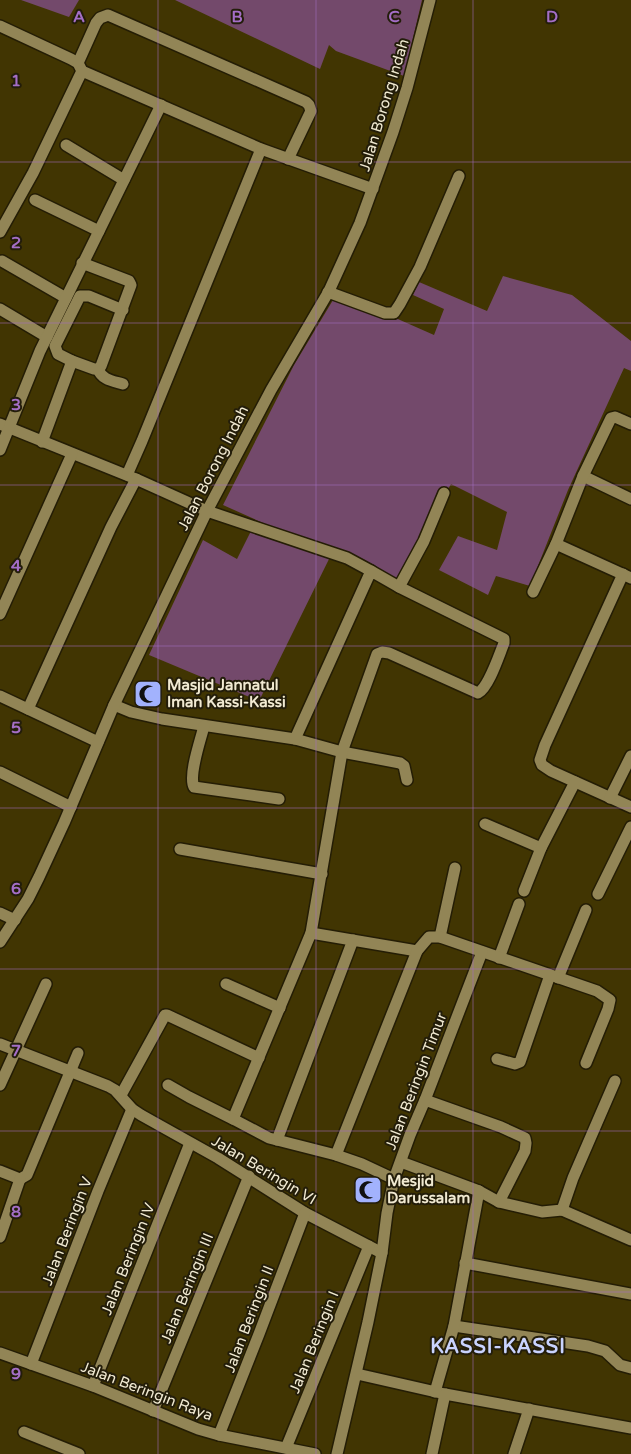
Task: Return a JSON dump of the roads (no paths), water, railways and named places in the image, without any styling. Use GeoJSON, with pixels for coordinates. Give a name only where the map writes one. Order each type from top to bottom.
{"type":"FeatureCollection","features":[{"type":"Feature","properties":{"kind":"street","name":"Jalan Borong Indah"},"geometry":{"type":"LineString","coordinates":[[0,942],[15,920],[39,877],[114,705],[207,511],[271,390],[328,292],[360,223],[384,159],[407,88],[430,0]]}},
{"type":"Feature","properties":{"kind":"street"},"geometry":{"type":"LineString","coordinates":[[0,232],[33,173],[80,67],[96,23],[100,18],[108,15],[306,102],[311,111],[288,159]]}},
{"type":"Feature","properties":{"kind":"street"},"geometry":{"type":"LineString","coordinates":[[0,26],[80,67],[261,149],[373,189]]}},
{"type":"Feature","properties":{"kind":"street"},"geometry":{"type":"LineString","coordinates":[[0,450],[5,426],[82,263],[161,105]]}},
{"type":"Feature","properties":{"kind":"street"},"geometry":{"type":"LineString","coordinates":[[66,145],[124,180]]}},
{"type":"Feature","properties":{"kind":"street"},"geometry":{"type":"LineString","coordinates":[[28,710],[108,535],[153,415],[261,149]]}},
{"type":"Feature","properties":{"kind":"street"},"geometry":{"type":"LineString","coordinates":[[328,292],[385,313],[394,313],[420,267],[459,176]]}},
{"type":"Feature","properties":{"kind":"street"},"geometry":{"type":"LineString","coordinates":[[35,200],[99,231]]}},
{"type":"Feature","properties":{"kind":"street"},"geometry":{"type":"LineString","coordinates":[[2,261],[66,298]]}},
{"type":"Feature","properties":{"kind":"street"},"geometry":{"type":"LineString","coordinates":[[82,263],[129,281],[131,284],[123,310],[98,369],[105,378],[123,384]]}},
{"type":"Feature","properties":{"kind":"street"},"geometry":{"type":"LineString","coordinates":[[98,369],[72,361],[58,354],[55,346],[80,296],[89,296],[123,310]]}},
{"type":"Feature","properties":{"kind":"street"},"geometry":{"type":"LineString","coordinates":[[0,310],[47,337]]}},
{"type":"Feature","properties":{"kind":"street"},"geometry":{"type":"LineString","coordinates":[[42,442],[72,361]]}},
{"type":"Feature","properties":{"kind":"street"},"geometry":{"type":"LineString","coordinates":[[533,592],[556,544],[583,476],[611,418],[615,417],[631,424]]}},
{"type":"Feature","properties":{"kind":"street"},"geometry":{"type":"LineString","coordinates":[[5,426],[131,477],[207,511],[347,558],[398,587],[504,639],[504,643],[482,691],[478,693],[389,653],[382,652],[377,654],[342,752],[311,933],[233,1119]]}},
{"type":"Feature","properties":{"kind":"street"},"geometry":{"type":"LineString","coordinates":[[0,614],[72,454]]}},
{"type":"Feature","properties":{"kind":"street"},"geometry":{"type":"LineString","coordinates":[[583,476],[631,499]]}},
{"type":"Feature","properties":{"kind":"street"},"geometry":{"type":"LineString","coordinates":[[398,587],[424,540],[444,493]]}},
{"type":"Feature","properties":{"kind":"street"},"geometry":{"type":"LineString","coordinates":[[556,544],[627,576],[541,756],[542,765],[551,771],[631,807]]}},
{"type":"Feature","properties":{"kind":"street"},"geometry":{"type":"LineString","coordinates":[[295,739],[371,571]]}},
{"type":"Feature","properties":{"kind":"street"},"geometry":{"type":"LineString","coordinates":[[0,696],[98,742]]}},
{"type":"Feature","properties":{"kind":"street"},"geometry":{"type":"LineString","coordinates":[[114,705],[131,712],[204,726],[295,739],[342,752],[400,763],[404,766],[407,780]]}},
{"type":"Feature","properties":{"kind":"street"},"geometry":{"type":"LineString","coordinates":[[204,726],[192,775],[194,787],[279,800]]}},
{"type":"Feature","properties":{"kind":"street"},"geometry":{"type":"LineString","coordinates":[[610,798],[631,756]]}},
{"type":"Feature","properties":{"kind":"street"},"geometry":{"type":"LineString","coordinates":[[0,772],[71,807]]}},
{"type":"Feature","properties":{"kind":"street"},"geometry":{"type":"LineString","coordinates":[[524,891],[540,848],[575,782]]}},
{"type":"Feature","properties":{"kind":"street"},"geometry":{"type":"LineString","coordinates":[[485,824],[540,848]]}},
{"type":"Feature","properties":{"kind":"street"},"geometry":{"type":"LineString","coordinates":[[598,894],[631,827]]}},
{"type":"Feature","properties":{"kind":"street"},"geometry":{"type":"LineString","coordinates":[[180,849],[322,874]]}},
{"type":"Feature","properties":{"kind":"street"},"geometry":{"type":"LineString","coordinates":[[440,937],[456,868]]}},
{"type":"Feature","properties":{"kind":"street"},"geometry":{"type":"LineString","coordinates":[[499,958],[519,904]]}},
{"type":"Feature","properties":{"kind":"street"},"geometry":{"type":"LineString","coordinates":[[497,1060],[515,1064],[520,1062],[554,977],[586,910]]}},
{"type":"Feature","properties":{"kind":"street"},"geometry":{"type":"LineString","coordinates":[[0,913],[15,920]]}},
{"type":"Feature","properties":{"kind":"street"},"geometry":{"type":"LineString","coordinates":[[311,933],[418,951]]}},
{"type":"Feature","properties":{"kind":"street"},"geometry":{"type":"LineString","coordinates":[[336,1155],[418,951],[429,937],[440,937],[597,991],[610,1000],[586,1063]]}},
{"type":"Feature","properties":{"kind":"street"},"geometry":{"type":"LineString","coordinates":[[277,1140],[353,940]]}},
{"type":"Feature","properties":{"kind":"street","name":"Jalan Beringin Timur"},"geometry":{"type":"LineString","coordinates":[[337,1454],[357,1374],[382,1253],[394,1179],[482,952]]}},
{"type":"Feature","properties":{"kind":"street"},"geometry":{"type":"LineString","coordinates":[[0,1085],[14,1050],[46,984]]}},
{"type":"Feature","properties":{"kind":"street"},"geometry":{"type":"LineString","coordinates":[[226,984],[280,1008]]}},
{"type":"Feature","properties":{"kind":"street"},"geometry":{"type":"LineString","coordinates":[[121,1095],[165,1015],[259,1058]]}},
{"type":"Feature","properties":{"kind":"street"},"geometry":{"type":"LineString","coordinates":[[0,1044],[108,1086],[121,1095],[132,1109]]}},
{"type":"Feature","properties":{"kind":"street"},"geometry":{"type":"LineString","coordinates":[[0,1171],[20,1179],[27,1176],[78,1053]]}},
{"type":"Feature","properties":{"kind":"street"},"geometry":{"type":"LineString","coordinates":[[562,1210],[573,1178],[615,1081]]}},
{"type":"Feature","properties":{"kind":"street"},"geometry":{"type":"LineString","coordinates":[[168,1085],[277,1140],[336,1155],[362,1164],[394,1179]]}},
{"type":"Feature","properties":{"kind":"street"},"geometry":{"type":"LineString","coordinates":[[426,1100],[525,1138],[525,1151],[500,1202]]}},
{"type":"Feature","properties":{"kind":"street","name":"Jalan Beringin VI"},"geometry":{"type":"LineString","coordinates":[[132,1109],[249,1176],[305,1213],[382,1253]]}},
{"type":"Feature","properties":{"kind":"street","name":"Jalan Beringin V"},"geometry":{"type":"LineString","coordinates":[[31,1364],[94,1200],[132,1109]]}},
{"type":"Feature","properties":{"kind":"street","name":"Jalan Beringin IV"},"geometry":{"type":"LineString","coordinates":[[93,1386],[190,1143]]}},
{"type":"Feature","properties":{"kind":"street"},"geometry":{"type":"LineString","coordinates":[[401,1162],[479,1191],[500,1202],[542,1212],[562,1210],[631,1240]]}},
{"type":"Feature","properties":{"kind":"street","name":"Jalan Beringin III"},"geometry":{"type":"LineString","coordinates":[[153,1412],[249,1176]]}},
{"type":"Feature","properties":{"kind":"street"},"geometry":{"type":"LineString","coordinates":[[0,1237],[20,1179]]}},
{"type":"Feature","properties":{"kind":"street"},"geometry":{"type":"LineString","coordinates":[[432,1454],[440,1393],[479,1191]]}},
{"type":"Feature","properties":{"kind":"street","name":"Jalan Beringin II"},"geometry":{"type":"LineString","coordinates":[[219,1435],[305,1213]]}},
{"type":"Feature","properties":{"kind":"street","name":"Jalan Beringin I"},"geometry":{"type":"LineString","coordinates":[[286,1448],[368,1246]]}},
{"type":"Feature","properties":{"kind":"street"},"geometry":{"type":"LineString","coordinates":[[465,1263],[631,1294]]}},
{"type":"Feature","properties":{"kind":"street"},"geometry":{"type":"LineString","coordinates":[[454,1326],[588,1346],[605,1351],[620,1365],[631,1368]]}},
{"type":"Feature","properties":{"kind":"street","name":"Jalan Beringin Raya"},"geometry":{"type":"LineString","coordinates":[[0,1353],[93,1386],[198,1429],[315,1454]]}},
{"type":"Feature","properties":{"kind":"street"},"geometry":{"type":"LineString","coordinates":[[357,1374],[440,1393],[631,1428]]}},
{"type":"Feature","properties":{"kind":"street"},"geometry":{"type":"LineString","coordinates":[[514,1454],[530,1409]]}},
{"type":"Feature","properties":{"kind":"street"},"geometry":{"type":"LineString","coordinates":[[24,1432],[79,1454]]}},
{"type":"Feature","properties":{"kind":"place","name":"Masjid Jannatul Iman Kassi-Kassi"},"geometry":{"type":"Point","coordinates":[148,694]}},
{"type":"Feature","properties":{"kind":"place","name":"Mesjid Darussalam"},"geometry":{"type":"Point","coordinates":[368,1190]}},
{"type":"Feature","properties":{"kind":"district","name":"KASSI-KASSI"},"geometry":{"type":"Point","coordinates":[498,1347]}}]}
